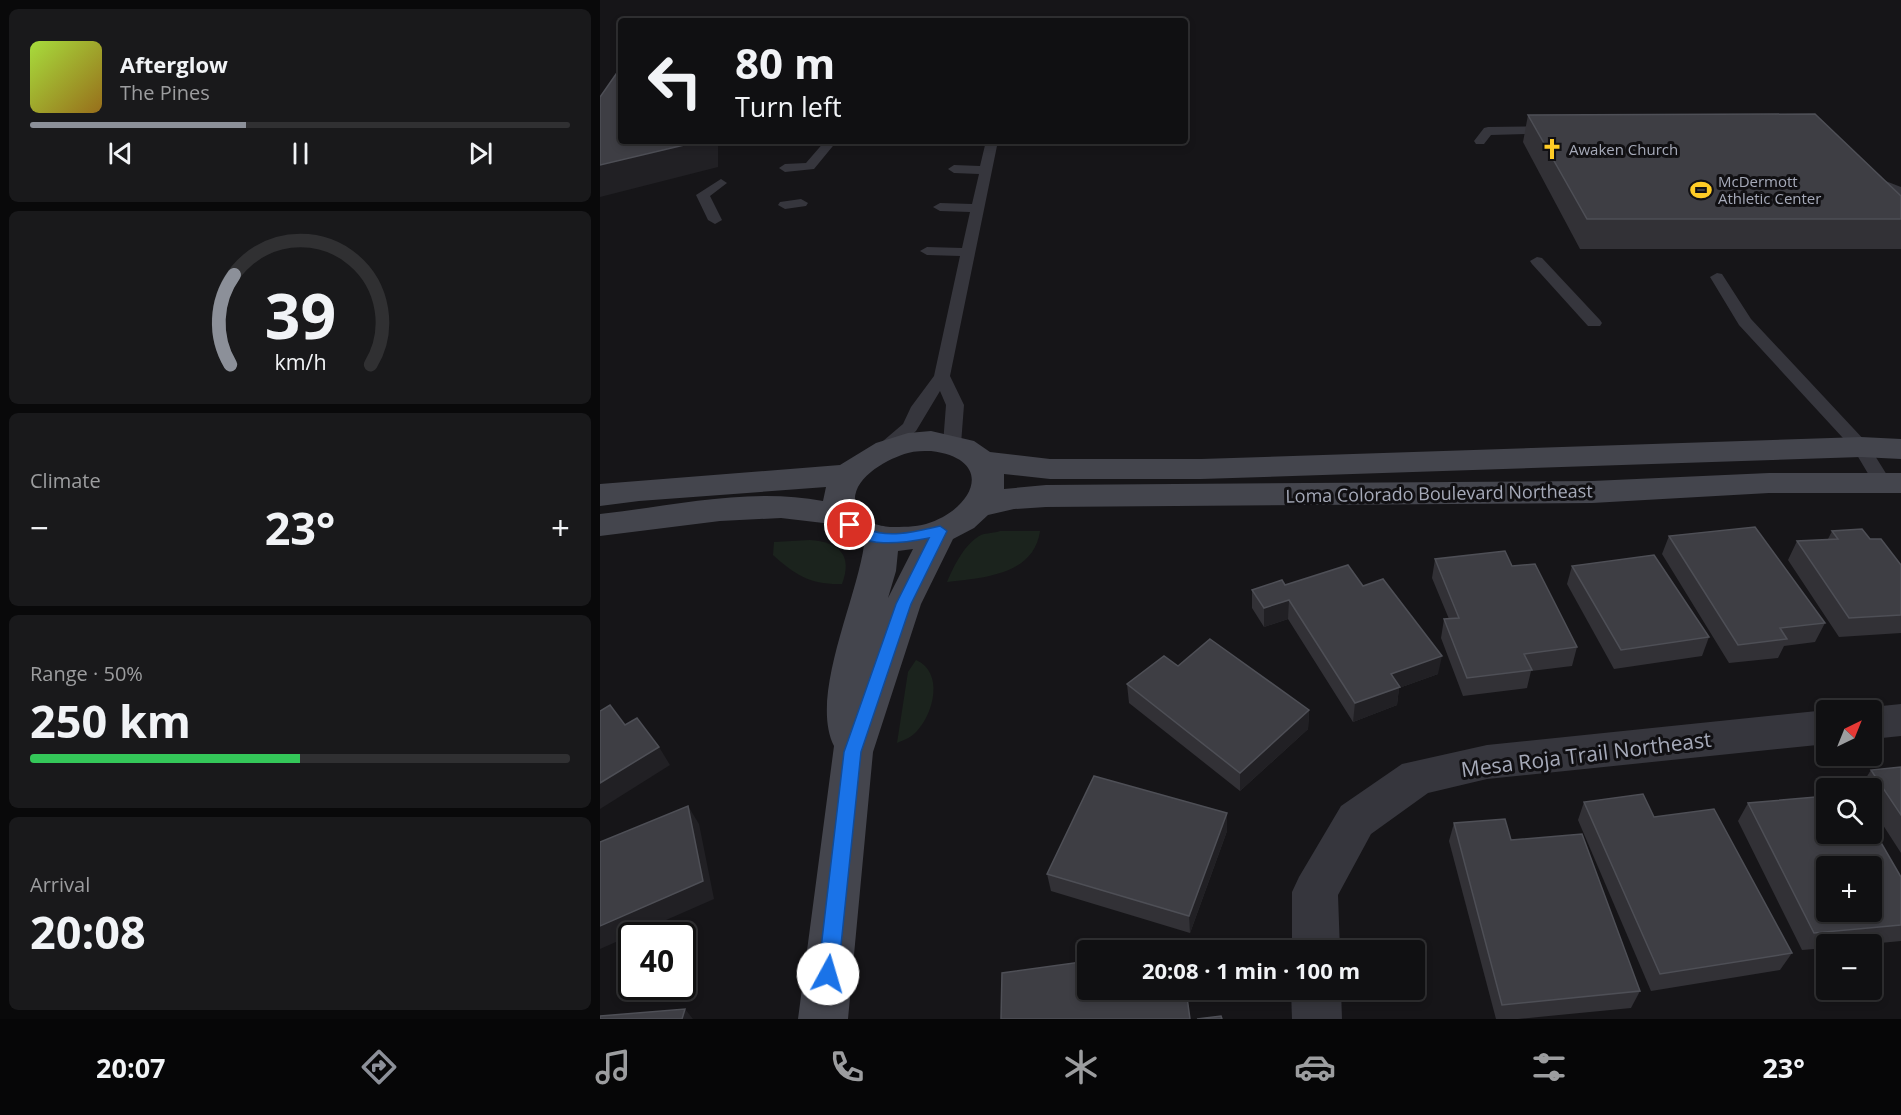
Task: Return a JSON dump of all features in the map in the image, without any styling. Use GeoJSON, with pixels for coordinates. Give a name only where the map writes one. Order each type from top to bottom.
{"type":"FeatureCollection","features":[{"type":"Feature","properties":{"kind":"street","name":"Loma Colorado Boulevard Northeast"},"geometry":{"type":"LineString","coordinates":[[600,525],[728,510],[802,507],[841,514],[850,525],[864,533],[882,538],[901,539],[940,531],[955,524],[978,506],[988,490],[990,475],[983,461],[970,450],[952,444],[930,441],[913,443],[882,452],[863,462],[848,475]]}},
{"type":"Feature","properties":{"kind":"street","name":"Loma Colorado Boulevard Northeast"},"geometry":{"type":"LineString","coordinates":[[983,461],[1050,469],[1201,469],[1861,447],[1901,449]]}},
{"type":"Feature","properties":{"kind":"street"},"geometry":{"type":"LineString","coordinates":[[600,495],[639,490],[848,475]]}},
{"type":"Feature","properties":{"kind":"street"},"geometry":{"type":"LineString","coordinates":[[841,514],[837,502],[840,488],[848,475]]}},
{"type":"Feature","properties":{"kind":"street","name":"Loma Colorado Boulevard Northeast"},"geometry":{"type":"LineString","coordinates":[[978,506],[1014,498],[1046,496],[1592,492],[1769,483],[1892,483]]}},
{"type":"Feature","properties":{"kind":"street"},"geometry":{"type":"LineString","coordinates":[[823,1019],[852,752],[903,604],[940,531]]}},
{"type":"Feature","properties":{"kind":"street"},"geometry":{"type":"LineString","coordinates":[[852,752],[845,704],[861,628],[878,571],[882,538]]}},
{"type":"Feature","properties":{"kind":"street"},"geometry":{"type":"LineString","coordinates":[[1882,722],[1901,720]]}},
{"type":"Feature","properties":{"kind":"street","name":"Mesa Roja Trail Northeast"},"geometry":{"type":"LineString","coordinates":[[1316,940],[1315,892],[1356,820],[1417,777],[1487,762],[1816,728]]}},
{"type":"Feature","properties":{"kind":"street"},"geometry":{"type":"LineString","coordinates":[[1316,1000],[1317,1019]]}},
{"type":"Feature","properties":{"kind":"lane"},"geometry":{"type":"LineString","coordinates":[[1480,141],[1488,131],[1569,130]]}},
{"type":"Feature","properties":{"kind":"lane"},"geometry":{"type":"LineString","coordinates":[[785,168],[810,166],[828,144]]}},
{"type":"Feature","properties":{"kind":"lane"},"geometry":{"type":"LineString","coordinates":[[882,452],[910,426],[920,407],[942,376],[991,144]]}},
{"type":"Feature","properties":{"kind":"lane"},"geometry":{"type":"LineString","coordinates":[[954,169],[986,170]]}},
{"type":"Feature","properties":{"kind":"lane"},"geometry":{"type":"LineString","coordinates":[[1861,171],[1869,178],[1901,192]]}},
{"type":"Feature","properties":{"kind":"lane"},"geometry":{"type":"LineString","coordinates":[[715,220],[703,195],[721,183]]}},
{"type":"Feature","properties":{"kind":"lane"},"geometry":{"type":"LineString","coordinates":[[785,205],[801,203]]}},
{"type":"Feature","properties":{"kind":"lane"},"geometry":{"type":"LineString","coordinates":[[940,207],[978,208]]}},
{"type":"Feature","properties":{"kind":"lane"},"geometry":{"type":"LineString","coordinates":[[927,251],[969,252]]}},
{"type":"Feature","properties":{"kind":"lane"},"geometry":{"type":"LineString","coordinates":[[1537,261],[1594,323]]}},
{"type":"Feature","properties":{"kind":"lane"},"geometry":{"type":"LineString","coordinates":[[1717,277],[1745,322],[1892,483]]}},
{"type":"Feature","properties":{"kind":"lane"},"geometry":{"type":"LineString","coordinates":[[942,376],[955,405],[952,444]]}},
{"type":"Feature","properties":{"kind":"shaded area"},"geometry":{"type":"Polygon","coordinates":[[[1000,531],[1040,531],[1036,546],[1028,557],[1005,572],[976,579],[947,582],[956,562],[975,539],[981,535],[1000,531]]]}},
{"type":"Feature","properties":{"kind":"shaded area"},"geometry":{"type":"Polygon","coordinates":[[[810,540],[829,544],[841,552],[846,565],[842,584],[812,581],[796,573],[773,555],[774,542],[810,540]]]}},
{"type":"Feature","properties":{"kind":"shaded area"},"geometry":{"type":"Polygon","coordinates":[[[916,660],[925,666],[930,674],[933,683],[932,704],[917,731],[897,743],[908,672],[916,660]]]}},
{"type":"Feature","properties":{"kind":"building"},"geometry":{"type":"Polygon","coordinates":[[[618,71],[618,144],[688,144],[600,165],[600,97],[618,71]]]}},
{"type":"Feature","properties":{"kind":"building","name":"McDermott Athletic Center"},"geometry":{"type":"Polygon","coordinates":[[[1815,114],[1901,196],[1901,219],[1587,219],[1528,115],[1815,114]]]}},
{"type":"Feature","properties":{"kind":"building"},"geometry":{"type":"Polygon","coordinates":[[[1755,527],[1825,623],[1780,628],[1787,639],[1738,645],[1669,536],[1755,527]]]}},
{"type":"Feature","properties":{"kind":"building"},"geometry":{"type":"Polygon","coordinates":[[[1862,529],[1870,539],[1881,539],[1901,565],[1901,615],[1849,618],[1797,541],[1838,539],[1832,531],[1862,529]]]}},
{"type":"Feature","properties":{"kind":"building"},"geometry":{"type":"Polygon","coordinates":[[[1505,551],[1512,566],[1535,564],[1577,647],[1524,654],[1532,670],[1467,678],[1444,619],[1459,618],[1435,559],[1505,551]]]}},
{"type":"Feature","properties":{"kind":"building"},"geometry":{"type":"Polygon","coordinates":[[[1654,555],[1709,637],[1621,650],[1572,566],[1654,555]]]}},
{"type":"Feature","properties":{"kind":"building"},"geometry":{"type":"Polygon","coordinates":[[[1348,565],[1363,586],[1383,579],[1442,656],[1391,674],[1400,687],[1355,703],[1289,600],[1264,608],[1252,590],[1282,580],[1285,585],[1348,565]]]}},
{"type":"Feature","properties":{"kind":"building"},"geometry":{"type":"Polygon","coordinates":[[[1210,639],[1309,710],[1240,773],[1127,684],[1164,656],[1178,666],[1210,639]]]}},
{"type":"Feature","properties":{"kind":"building"},"geometry":{"type":"Polygon","coordinates":[[[610,705],[625,725],[637,718],[659,747],[600,783],[600,711],[610,705]]]}},
{"type":"Feature","properties":{"kind":"building"},"geometry":{"type":"Polygon","coordinates":[[[1901,767],[1901,815],[1882,786],[1882,778],[1876,778],[1871,770],[1901,767]]]}},
{"type":"Feature","properties":{"kind":"building"},"geometry":{"type":"Polygon","coordinates":[[[1094,776],[1227,813],[1189,916],[1047,874],[1094,776]]]}},
{"type":"Feature","properties":{"kind":"building"},"geometry":{"type":"Polygon","coordinates":[[[1643,794],[1654,817],[1714,809],[1792,953],[1660,974],[1584,802],[1643,794]]]}},
{"type":"Feature","properties":{"kind":"building"},"geometry":{"type":"Polygon","coordinates":[[[1816,797],[1816,844],[1882,844],[1901,877],[1901,925],[1814,933],[1748,803],[1816,797]]]}},
{"type":"Feature","properties":{"kind":"building"},"geometry":{"type":"Polygon","coordinates":[[[688,806],[703,881],[600,926],[600,842],[688,806]]]}},
{"type":"Feature","properties":{"kind":"building"},"geometry":{"type":"Polygon","coordinates":[[[1505,819],[1511,840],[1582,834],[1640,991],[1502,1005],[1454,823],[1505,819]]]}},
{"type":"Feature","properties":{"kind":"building"},"geometry":{"type":"Polygon","coordinates":[[[1077,963],[1077,1000],[1187,1000],[1190,1019],[1001,1019],[1002,973],[1077,963]]]}},
{"type":"Feature","properties":{"kind":"building"},"geometry":{"type":"Polygon","coordinates":[[[685,1009],[682,1019],[600,1019],[600,1016],[685,1009]]]}},
{"type":"Feature","properties":{"kind":"building"},"geometry":{"type":"Polygon","coordinates":[[[1221,1016],[1222,1019],[1197,1019],[1221,1016]]]}},
{"type":"Feature","properties":{"kind":"place","name":"Awaken Church"},"geometry":{"type":"Point","coordinates":[1552,149]}},
{"type":"Feature","properties":{"kind":"place","name":"McDermott Athletic Center"},"geometry":{"type":"Point","coordinates":[1701,190]}},
{"type":"Feature","properties":{"kind":"route"},"geometry":{"type":"LineString","coordinates":[[828,974],[852,752],[903,604],[940,531],[901,539],[882,538],[864,533],[850,525]]}}]}
